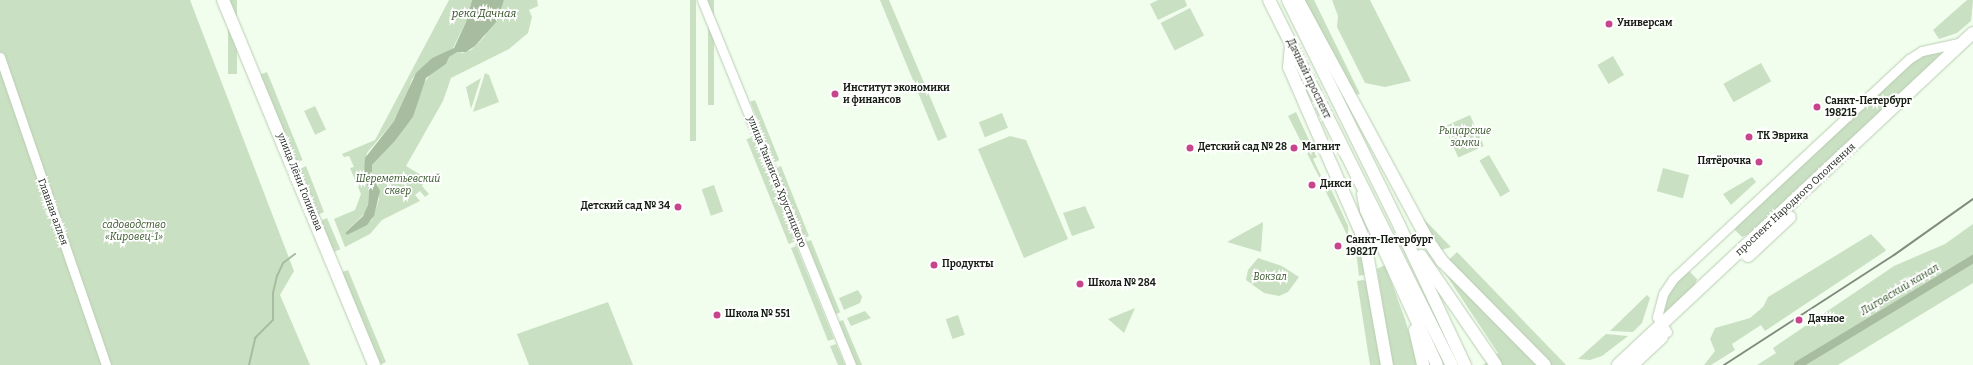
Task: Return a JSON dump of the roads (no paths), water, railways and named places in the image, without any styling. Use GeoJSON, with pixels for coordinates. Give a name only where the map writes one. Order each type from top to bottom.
{"type":"FeatureCollection","features":[{"type":"Feature","properties":{"kind":"main road","name":"улица Лёни Голикова"},"geometry":{"type":"LineString","coordinates":[[215,0],[365,365]]}},
{"type":"Feature","properties":{"kind":"main road","name":"улица Лёни Голикова"},"geometry":{"type":"LineString","coordinates":[[224,0],[374,365]]}},
{"type":"Feature","properties":{"kind":"main road","name":"Дачный проспект"},"geometry":{"type":"LineString","coordinates":[[1270,0],[1347,159],[1362,185],[1452,365]]}},
{"type":"Feature","properties":{"kind":"main road","name":"Дачный проспект"},"geometry":{"type":"LineString","coordinates":[[1288,0],[1400,227]]}},
{"type":"Feature","properties":{"kind":"main road"},"geometry":{"type":"LineString","coordinates":[[1298,0],[1427,239],[1442,261],[1545,365]]}},
{"type":"Feature","properties":{"kind":"main road","name":"проспект Народного Ополчения"},"geometry":{"type":"LineString","coordinates":[[1632,365],[1665,329],[1970,40]]}},
{"type":"Feature","properties":{"kind":"main road"},"geometry":{"type":"LineString","coordinates":[[1291,44],[1289,66],[1365,242],[1387,365]]}},
{"type":"Feature","properties":{"kind":"main road"},"geometry":{"type":"LineString","coordinates":[[1362,185],[1366,210],[1407,296],[1437,365]]}},
{"type":"Feature","properties":{"kind":"main road"},"geometry":{"type":"LineString","coordinates":[[1400,227],[1465,365]]}},
{"type":"Feature","properties":{"kind":"main road"},"geometry":{"type":"LineString","coordinates":[[1400,227],[1496,365]]}},
{"type":"Feature","properties":{"kind":"main road"},"geometry":{"type":"LineString","coordinates":[[1407,296],[1423,365]]}},
{"type":"Feature","properties":{"kind":"main road","name":"проспект Народного Ополчения"},"geometry":{"type":"LineString","coordinates":[[1618,365],[1665,329]]}},
{"type":"Feature","properties":{"kind":"street","name":"улица Танкиста Хрустицкого"},"geometry":{"type":"LineString","coordinates":[[702,0],[850,365]]}},
{"type":"Feature","properties":{"kind":"street"},"geometry":{"type":"LineString","coordinates":[[1665,329],[1657,317],[1663,294],[1673,279],[1688,264],[1909,59],[1922,51],[1970,40]]}},
{"type":"Feature","properties":{"kind":"street","name":"Главная аллея"},"geometry":{"type":"LineString","coordinates":[[0,57],[106,365]]}},
{"type":"Feature","properties":{"kind":"water","name":"река Дачная"},"geometry":{"type":"Polygon","coordinates":[[[472,0],[504,0],[497,21],[475,46],[466,52],[457,52],[449,57],[446,64],[426,78],[413,117],[395,141],[372,165],[372,175],[380,191],[374,216],[367,225],[347,235],[345,233],[363,216],[368,205],[369,191],[364,173],[365,158],[394,121],[416,73],[432,58],[454,48],[466,22],[472,0]]]}},
{"type":"Feature","properties":{"kind":"waterway","name":"река Дачная"},"geometry":{"type":"LineString","coordinates":[[249,365],[255,338],[273,320],[273,293],[277,276],[283,263],[295,254]]}},
{"type":"Feature","properties":{"kind":"waterway","name":"Лиговский канал"},"geometry":{"type":"LineString","coordinates":[[1798,365],[1973,259]]}},
{"type":"Feature","properties":{"kind":"railway"},"geometry":{"type":"LineString","coordinates":[[1724,365],[1894,255],[1973,199]]}},
{"type":"Feature","properties":{"kind":"place","name":"Универсам"},"geometry":{"type":"Point","coordinates":[1609,24]}},
{"type":"Feature","properties":{"kind":"place","name":"Институт экономики и финансов"},"geometry":{"type":"Point","coordinates":[835,94]}},
{"type":"Feature","properties":{"kind":"place","name":"Санкт-Петербург 198215"},"geometry":{"type":"Point","coordinates":[1817,107]}},
{"type":"Feature","properties":{"kind":"place","name":"ТК Эврика"},"geometry":{"type":"Point","coordinates":[1749,137]}},
{"type":"Feature","properties":{"kind":"place","name":"Детский сад № 28"},"geometry":{"type":"Point","coordinates":[1190,148]}},
{"type":"Feature","properties":{"kind":"place","name":"Магнит"},"geometry":{"type":"Point","coordinates":[1294,148]}},
{"type":"Feature","properties":{"kind":"place","name":"Пятёрочка"},"geometry":{"type":"Point","coordinates":[1759,162]}},
{"type":"Feature","properties":{"kind":"place","name":"Дикси"},"geometry":{"type":"Point","coordinates":[1312,185]}},
{"type":"Feature","properties":{"kind":"place","name":"Детский сад № 34"},"geometry":{"type":"Point","coordinates":[678,207]}},
{"type":"Feature","properties":{"kind":"place","name":"Санкт-Петербург 198217"},"geometry":{"type":"Point","coordinates":[1338,246]}},
{"type":"Feature","properties":{"kind":"place","name":"Продукты"},"geometry":{"type":"Point","coordinates":[934,265]}},
{"type":"Feature","properties":{"kind":"place","name":"Школа № 284"},"geometry":{"type":"Point","coordinates":[1080,284]}},
{"type":"Feature","properties":{"kind":"place","name":"Школа № 551"},"geometry":{"type":"Point","coordinates":[717,315]}},
{"type":"Feature","properties":{"kind":"place","name":"Дачное"},"geometry":{"type":"Point","coordinates":[1799,320]}},
{"type":"Feature","properties":{"kind":"park label","name":"Рыцарские замки"},"geometry":{"type":"Point","coordinates":[1465,136]}},
{"type":"Feature","properties":{"kind":"park label","name":"Шереметьевский сквер"},"geometry":{"type":"Point","coordinates":[398,184]}},
{"type":"Feature","properties":{"kind":"park label","name":"садоводство «Кировец-1»"},"geometry":{"type":"Point","coordinates":[134,230]}},
{"type":"Feature","properties":{"kind":"park label","name":"Вокзал"},"geometry":{"type":"Point","coordinates":[1270,278]}}]}
